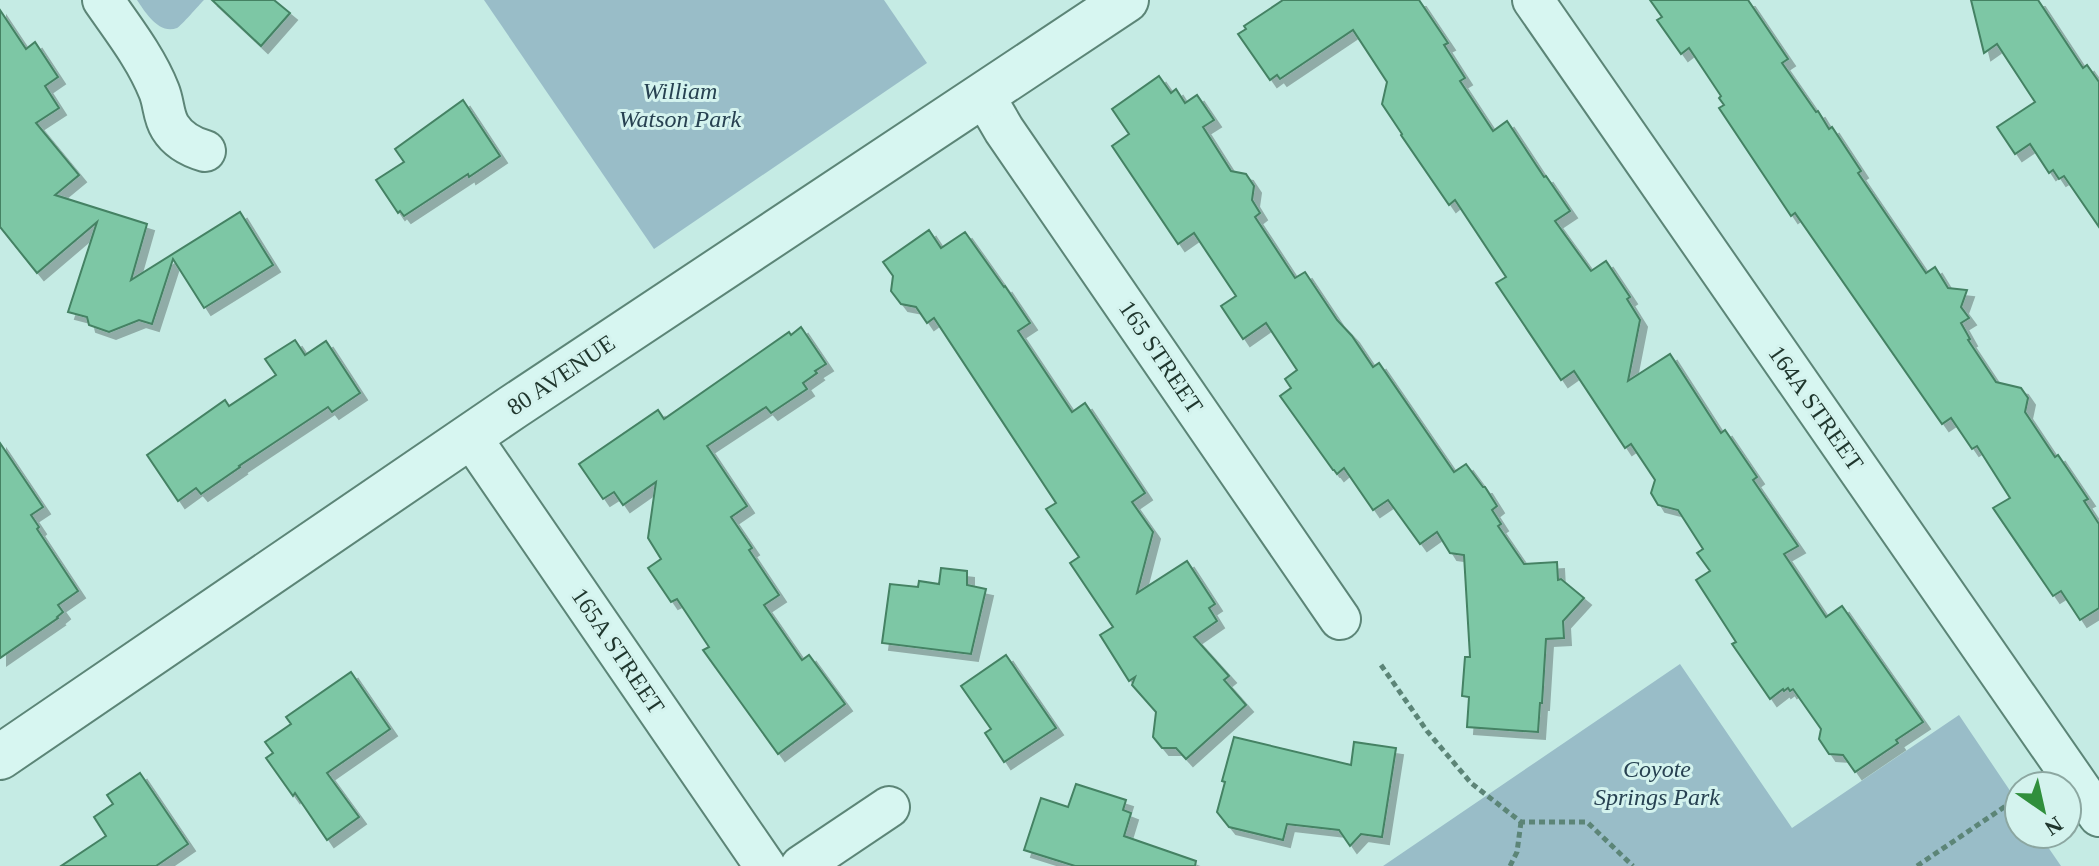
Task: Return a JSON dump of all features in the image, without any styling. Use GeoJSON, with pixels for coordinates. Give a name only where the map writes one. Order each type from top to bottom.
{"type":"FeatureCollection","features":[{"type":"Feature","properties":{"kind":"street"},"geometry":{"type":"LineString","coordinates":[[103,0],[140,53],[161,93],[163,112],[170,128],[189,146],[205,151]]}},
{"type":"Feature","properties":{"kind":"street","name":"80 AVENUE"},"geometry":{"type":"LineString","coordinates":[[0,757],[470,436],[1126,0]]}},
{"type":"Feature","properties":{"kind":"street","name":"164A STREET"},"geometry":{"type":"LineString","coordinates":[[1533,0],[2099,816]]}},
{"type":"Feature","properties":{"kind":"street","name":"165 STREET"},"geometry":{"type":"LineString","coordinates":[[983,94],[1004,130],[1340,619]]}},
{"type":"Feature","properties":{"kind":"street","name":"165A STREET"},"geometry":{"type":"LineString","coordinates":[[470,436],[765,866]]}},
{"type":"Feature","properties":{"kind":"street"},"geometry":{"type":"LineString","coordinates":[[801,866],[889,807]]}},
{"type":"Feature","properties":{"kind":"path"},"geometry":{"type":"LineString","coordinates":[[1381,665],[1427,731],[1471,783],[1521,822],[1587,822],[1633,866]]}},
{"type":"Feature","properties":{"kind":"path"},"geometry":{"type":"LineString","coordinates":[[1917,866],[2003,808]]}},
{"type":"Feature","properties":{"kind":"path"},"geometry":{"type":"LineString","coordinates":[[1510,866],[1517,852],[1521,822]]}},
{"type":"Feature","properties":{"kind":"green space"},"geometry":{"type":"Polygon","coordinates":[[[137,0],[204,0],[177,28],[170,29],[153,21],[137,0]]]}},
{"type":"Feature","properties":{"kind":"green space","name":"William Watson Park"},"geometry":{"type":"Polygon","coordinates":[[[484,0],[884,0],[927,63],[654,249],[484,0]]]}},
{"type":"Feature","properties":{"kind":"green space","name":"Coyote Springs Park"},"geometry":{"type":"Polygon","coordinates":[[[1680,664],[1792,828],[1959,715],[2003,780],[2003,850],[2050,850],[2061,866],[1383,866],[1680,664]]]}},
{"type":"Feature","properties":{"kind":"building"},"geometry":{"type":"Polygon","coordinates":[[[212,0],[274,0],[290,13],[261,46],[212,0]]]}},
{"type":"Feature","properties":{"kind":"building"},"geometry":{"type":"Polygon","coordinates":[[[1283,0],[1419,0],[1448,43],[1444,45],[1465,78],[1460,81],[1493,131],[1507,121],[1570,211],[1555,221],[1591,271],[1606,261],[1630,297],[1627,299],[1640,320],[1628,381],[1670,354],[1721,433],[1725,430],[1757,477],[1753,480],[1798,546],[1784,554],[1826,617],[1842,606],[1923,722],[1855,772],[1843,755],[1829,754],[1819,739],[1821,729],[1793,689],[1783,689],[1770,699],[1732,644],[1736,642],[1696,580],[1710,571],[1697,553],[1703,549],[1678,510],[1658,505],[1651,493],[1655,480],[1631,444],[1625,448],[1574,371],[1561,380],[1496,283],[1506,277],[1455,200],[1449,205],[1382,104],[1387,82],[1353,30],[1280,79],[1277,75],[1270,80],[1238,34],[1246,29],[1244,26],[1283,0]]]}},
{"type":"Feature","properties":{"kind":"building"},"geometry":{"type":"Polygon","coordinates":[[[1650,0],[1748,0],[1788,59],[1782,63],[1829,129],[1832,127],[1861,171],[1858,173],[1926,273],[1935,267],[1948,288],[1967,290],[1961,307],[1969,318],[1961,323],[1968,340],[1996,382],[2021,388],[2028,398],[2025,412],[2088,499],[2084,501],[2099,524],[2099,608],[2080,620],[2061,591],[2053,596],[1993,508],[2010,498],[1977,446],[1972,449],[1951,418],[1942,424],[1795,213],[1791,216],[1719,108],[1724,105],[1719,98],[1721,96],[1689,48],[1681,54],[1657,20],[1662,17],[1650,0]]]}},
{"type":"Feature","properties":{"kind":"building"},"geometry":{"type":"Polygon","coordinates":[[[1971,0],[2038,0],[2083,68],[2087,65],[2099,82],[2099,227],[2064,176],[2059,179],[2053,170],[2049,173],[2030,144],[2015,154],[1997,127],[2035,102],[1997,44],[1984,53],[1971,0]]]}},
{"type":"Feature","properties":{"kind":"building"},"geometry":{"type":"Polygon","coordinates":[[[0,10],[26,49],[35,42],[58,77],[45,86],[59,108],[36,123],[79,175],[55,195],[147,224],[131,280],[240,212],[273,265],[204,308],[173,259],[152,324],[139,320],[109,332],[89,325],[87,317],[68,312],[97,222],[37,273],[0,227],[0,10]]]}},
{"type":"Feature","properties":{"kind":"building"},"geometry":{"type":"Polygon","coordinates":[[[1159,76],[1171,93],[1176,89],[1185,103],[1197,95],[1214,120],[1203,127],[1231,171],[1246,174],[1254,186],[1252,200],[1260,213],[1255,217],[1295,278],[1305,272],[1373,367],[1379,363],[1454,472],[1466,464],[1485,487],[1497,506],[1492,510],[1501,524],[1498,526],[1524,564],[1557,562],[1558,580],[1561,579],[1584,598],[1563,621],[1564,638],[1546,639],[1538,732],[1467,727],[1469,697],[1462,696],[1465,657],[1470,657],[1464,555],[1450,553],[1437,532],[1420,544],[1388,500],[1373,510],[1344,468],[1337,474],[1333,470],[1280,396],[1291,388],[1285,379],[1297,370],[1266,323],[1243,339],[1221,306],[1236,296],[1194,233],[1178,244],[1112,146],[1129,134],[1112,109],[1159,76]]]}},
{"type":"Feature","properties":{"kind":"building"},"geometry":{"type":"Polygon","coordinates":[[[463,100],[500,156],[404,216],[400,211],[398,213],[376,180],[404,162],[395,149],[463,100]]]}},
{"type":"Feature","properties":{"kind":"building"},"geometry":{"type":"Polygon","coordinates":[[[929,230],[941,248],[965,232],[1030,323],[1018,331],[1072,412],[1085,403],[1145,493],[1132,502],[1153,532],[1137,593],[1187,561],[1215,604],[1209,608],[1217,621],[1194,637],[1229,676],[1224,680],[1246,705],[1186,759],[1176,748],[1162,748],[1153,737],[1156,712],[1132,685],[1135,677],[1129,681],[1100,635],[1113,627],[1070,563],[1079,557],[1046,509],[1056,503],[934,318],[927,323],[916,307],[901,304],[891,291],[893,276],[883,262],[929,230]]]}},
{"type":"Feature","properties":{"kind":"building"},"geometry":{"type":"Polygon","coordinates":[[[801,327],[826,364],[803,383],[807,389],[771,413],[766,407],[707,446],[747,506],[731,517],[779,595],[764,605],[802,660],[809,655],[845,704],[778,754],[703,650],[709,647],[677,599],[671,602],[648,568],[661,559],[648,538],[656,482],[623,505],[614,492],[603,499],[579,464],[658,410],[664,419],[789,332],[791,335],[801,327]]]}},
{"type":"Feature","properties":{"kind":"building"},"geometry":{"type":"Polygon","coordinates":[[[295,340],[305,355],[326,341],[360,393],[332,412],[328,407],[201,494],[196,488],[178,501],[147,455],[225,400],[229,406],[276,375],[265,359],[295,340]]]}},
{"type":"Feature","properties":{"kind":"building"},"geometry":{"type":"Polygon","coordinates":[[[0,443],[43,507],[31,515],[78,591],[58,605],[63,612],[58,618],[0,658],[0,443]]]}},
{"type":"Feature","properties":{"kind":"building"},"geometry":{"type":"Polygon","coordinates":[[[941,568],[967,571],[967,585],[986,589],[971,654],[882,643],[890,584],[918,587],[919,581],[939,584],[941,568]]]}},
{"type":"Feature","properties":{"kind":"building"},"geometry":{"type":"Polygon","coordinates":[[[1006,655],[1056,728],[1004,762],[985,733],[991,729],[961,686],[1006,655]]]}},
{"type":"Feature","properties":{"kind":"building"},"geometry":{"type":"Polygon","coordinates":[[[351,672],[390,729],[327,773],[359,817],[327,840],[266,758],[273,753],[265,742],[291,724],[286,717],[351,672]]]}},
{"type":"Feature","properties":{"kind":"building"},"geometry":{"type":"Polygon","coordinates":[[[1234,737],[1351,765],[1354,742],[1396,748],[1382,837],[1361,834],[1350,846],[1339,830],[1287,824],[1283,840],[1229,827],[1217,812],[1234,737]]]}},
{"type":"Feature","properties":{"kind":"building"},"geometry":{"type":"Polygon","coordinates":[[[140,773],[188,844],[156,866],[61,866],[106,836],[94,817],[113,804],[107,795],[140,773]]]}},
{"type":"Feature","properties":{"kind":"building"},"geometry":{"type":"Polygon","coordinates":[[[1076,784],[1126,800],[1123,810],[1131,813],[1124,836],[1196,861],[1195,866],[1075,866],[1024,850],[1041,798],[1068,807],[1076,784]]]}}]}
